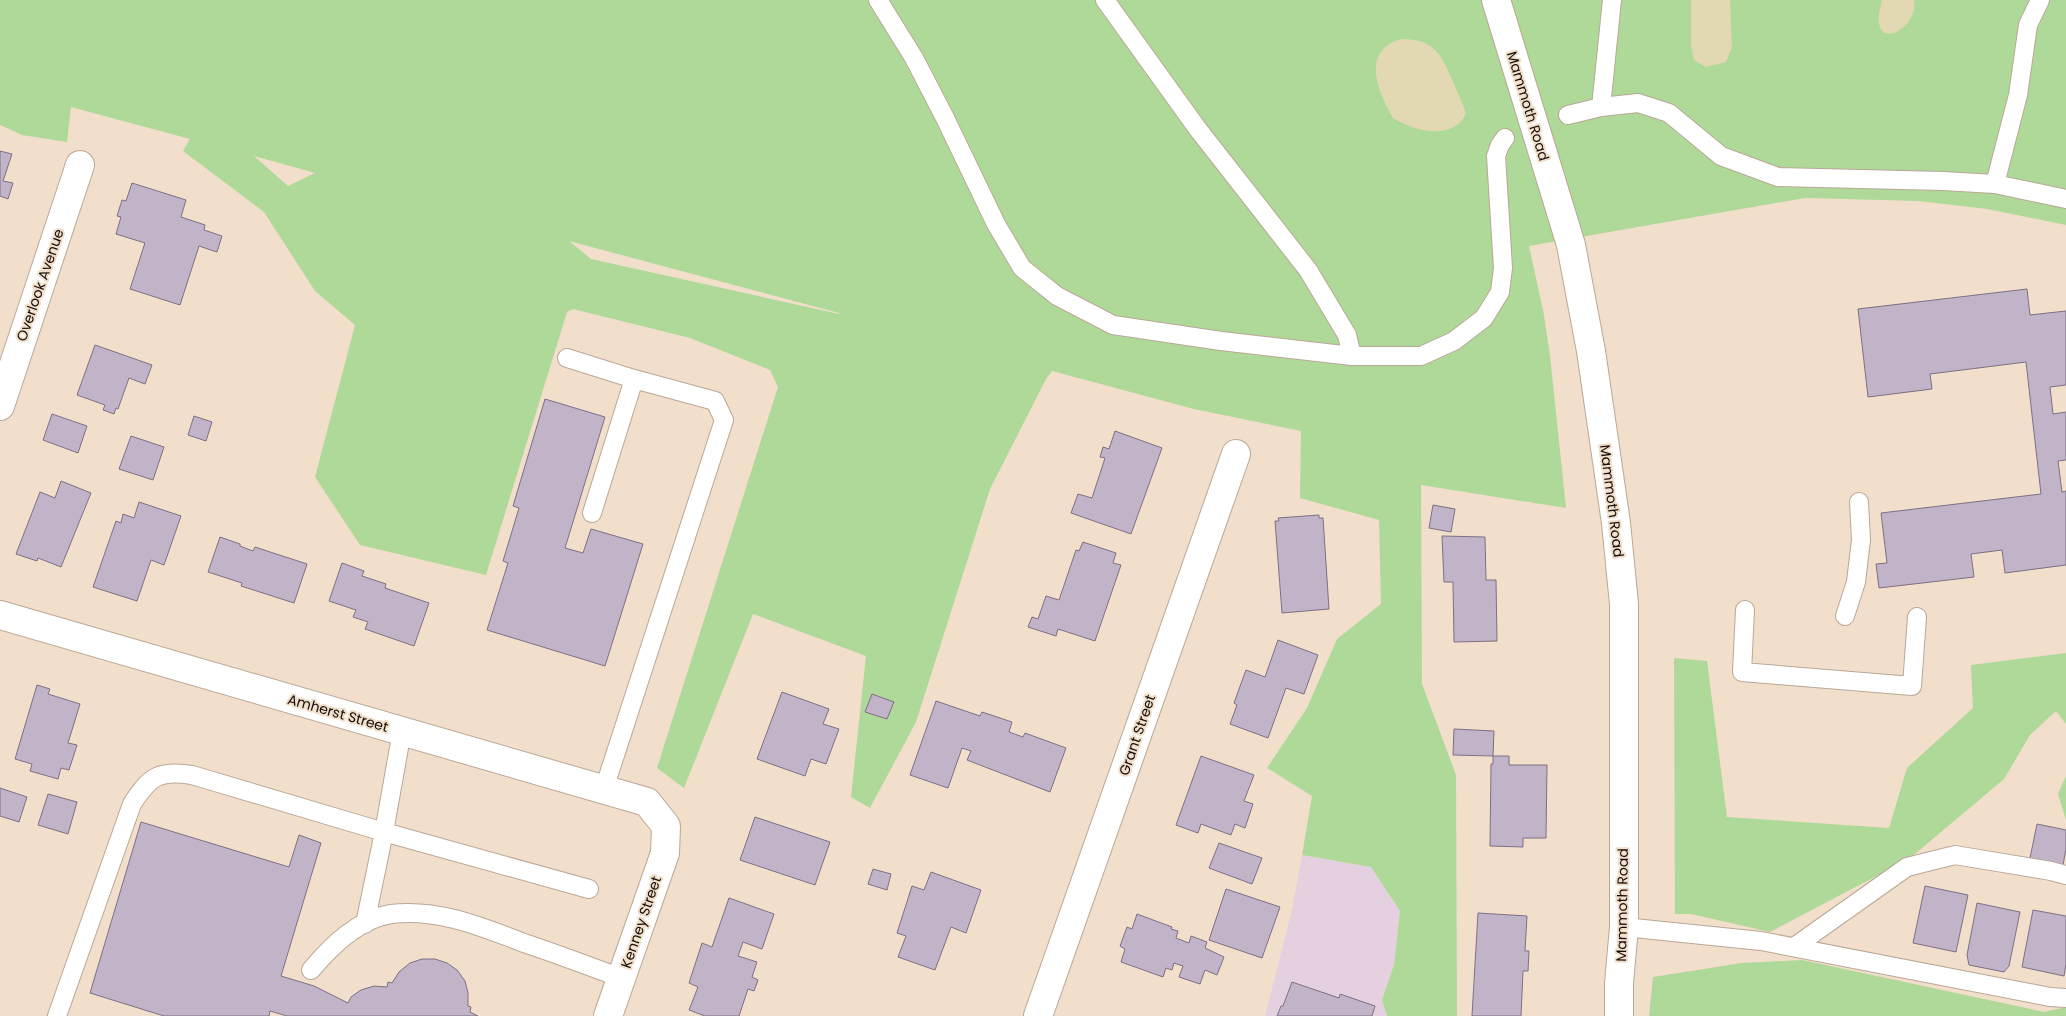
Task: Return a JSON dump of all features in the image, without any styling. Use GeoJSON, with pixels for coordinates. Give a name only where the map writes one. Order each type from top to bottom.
{"type":"FeatureCollection","features":[{"type":"Feature","properties":{"kind":"street","name":"Mammoth Road"},"geometry":{"type":"LineString","coordinates":[[1496,0],[1571,244],[1591,351],[1616,523],[1624,604],[1624,927],[1619,983],[1620,1016]]}},
{"type":"Feature","properties":{"kind":"street","name":"Overlook Avenue"},"geometry":{"type":"LineString","coordinates":[[0,406],[80,165]]}},
{"type":"Feature","properties":{"kind":"street","name":"Grant Street"},"geometry":{"type":"LineString","coordinates":[[1038,1016],[1236,454]]}},
{"type":"Feature","properties":{"kind":"street","name":"Amherst Street"},"geometry":{"type":"LineString","coordinates":[[0,615],[647,802],[666,826]]}},
{"type":"Feature","properties":{"kind":"street","name":"Kenney Street"},"geometry":{"type":"LineString","coordinates":[[608,1016],[665,852],[666,826]]}},
{"type":"Feature","properties":{"kind":"street"},"geometry":{"type":"LineString","coordinates":[[1607,1016],[1619,983]]}},
{"type":"Feature","properties":{"kind":"lane"},"geometry":{"type":"LineString","coordinates":[[878,0],[914,58],[996,224],[1022,268],[1057,296],[1113,325],[1221,341],[1352,356],[1421,356],[1454,341],[1484,318],[1500,292],[1503,268],[1496,156],[1500,145],[1506,138]]}},
{"type":"Feature","properties":{"kind":"lane"},"geometry":{"type":"LineString","coordinates":[[1105,0],[1197,128],[1308,270],[1347,335],[1352,356]]}},
{"type":"Feature","properties":{"kind":"lane"},"geometry":{"type":"LineString","coordinates":[[1601,107],[1612,0]]}},
{"type":"Feature","properties":{"kind":"lane"},"geometry":{"type":"LineString","coordinates":[[1995,184],[2018,95],[2028,25],[2040,0]]}},
{"type":"Feature","properties":{"kind":"lane"},"geometry":{"type":"LineString","coordinates":[[1568,115],[1601,107],[1638,103],[1668,113],[1721,156],[1778,177],[1995,184],[2066,198]]}},
{"type":"Feature","properties":{"kind":"lane"},"geometry":{"type":"LineString","coordinates":[[568,358],[634,379],[715,401],[724,420],[604,790]]}},
{"type":"Feature","properties":{"kind":"lane"},"geometry":{"type":"LineString","coordinates":[[592,513],[634,379]]}},
{"type":"Feature","properties":{"kind":"lane"},"geometry":{"type":"LineString","coordinates":[[1845,616],[1856,582],[1860,548],[1859,502]]}},
{"type":"Feature","properties":{"kind":"lane"},"geometry":{"type":"LineString","coordinates":[[1745,610],[1742,672],[1912,686],[1917,617]]}},
{"type":"Feature","properties":{"kind":"lane"},"geometry":{"type":"LineString","coordinates":[[365,924],[402,731]]}},
{"type":"Feature","properties":{"kind":"lane"},"geometry":{"type":"LineString","coordinates":[[57,1016],[132,804],[142,789],[153,778],[172,772],[192,775],[384,832],[589,889]]}},
{"type":"Feature","properties":{"kind":"lane"},"geometry":{"type":"LineString","coordinates":[[1794,947],[1907,867],[1955,856],[2066,875]]}},
{"type":"Feature","properties":{"kind":"lane"},"geometry":{"type":"LineString","coordinates":[[311,970],[325,952],[342,937],[365,924],[389,914],[420,913],[454,919],[482,927],[622,978]]}},
{"type":"Feature","properties":{"kind":"lane"},"geometry":{"type":"LineString","coordinates":[[1624,927],[1761,941],[2050,998],[2066,998]]}},
{"type":"Feature","properties":{"kind":"shaded area"},"geometry":{"type":"Polygon","coordinates":[[[1302,855],[1371,867],[1400,911],[1394,965],[1382,1000],[1387,1016],[1265,1016],[1292,910],[1302,855]]]}},
{"type":"Feature","properties":{"kind":"green space"},"geometry":{"type":"Polygon","coordinates":[[[0,0],[2066,0],[2066,225],[1987,209],[1919,201],[1805,198],[1529,246],[1544,315],[1550,356],[1566,508],[1421,485],[1422,684],[1456,775],[1457,1016],[1387,1016],[1382,1000],[1394,965],[1400,911],[1371,867],[1302,855],[1312,796],[1267,768],[1307,708],[1337,639],[1381,604],[1379,520],[1300,498],[1301,431],[1194,409],[1052,371],[1046,379],[990,489],[916,722],[870,808],[851,797],[866,656],[753,614],[684,788],[657,768],[778,387],[770,370],[690,338],[573,309],[567,312],[486,575],[360,545],[315,477],[355,325],[315,291],[264,212],[183,151],[190,139],[71,107],[67,142],[22,135],[0,125],[0,0]],[[254,156],[288,186],[315,173],[254,156]],[[569,241],[591,259],[839,314],[839,313],[569,241]]]}},
{"type":"Feature","properties":{"kind":"green space"},"geometry":{"type":"Polygon","coordinates":[[[2066,653],[2066,724],[2056,711],[2030,735],[2004,779],[1909,859],[1770,932],[1691,914],[1675,914],[1674,658],[1707,661],[1727,817],[1889,828],[1907,768],[1973,708],[1971,665],[2066,653]]]}},
{"type":"Feature","properties":{"kind":"green space"},"geometry":{"type":"Polygon","coordinates":[[[2066,776],[2066,820],[2058,794],[2066,776]]]}},
{"type":"Feature","properties":{"kind":"green space"},"geometry":{"type":"Polygon","coordinates":[[[1802,960],[2044,1012],[2066,1007],[2066,1016],[1649,1016],[1653,977],[1742,963],[1802,960]]]}},
{"type":"Feature","properties":{"kind":"sand"},"geometry":{"type":"Polygon","coordinates":[[[1691,0],[1730,0],[1732,47],[1726,62],[1706,67],[1694,60],[1691,45],[1691,0]]]}},
{"type":"Feature","properties":{"kind":"sand"},"geometry":{"type":"Polygon","coordinates":[[[1882,0],[1914,0],[1914,9],[1907,24],[1895,33],[1889,34],[1884,32],[1880,27],[1879,17],[1882,0]]]}},
{"type":"Feature","properties":{"kind":"sand"},"geometry":{"type":"Polygon","coordinates":[[[1401,39],[1422,42],[1430,46],[1446,65],[1466,113],[1460,122],[1452,128],[1443,131],[1433,131],[1412,127],[1393,118],[1387,108],[1378,85],[1376,62],[1380,53],[1388,45],[1401,39]]]}},
{"type":"Feature","properties":{"kind":"building"},"geometry":{"type":"Polygon","coordinates":[[[0,151],[12,154],[3,181],[13,183],[8,199],[0,196],[0,151]]]}},
{"type":"Feature","properties":{"kind":"building"},"geometry":{"type":"Polygon","coordinates":[[[132,183],[186,200],[181,217],[205,225],[204,230],[222,236],[217,252],[199,246],[180,305],[130,289],[145,243],[116,234],[121,217],[117,216],[122,200],[126,201],[132,183]]]}},
{"type":"Feature","properties":{"kind":"building"},"geometry":{"type":"Polygon","coordinates":[[[2027,289],[2030,315],[2066,311],[2066,385],[2050,387],[2053,414],[2066,412],[2066,460],[2058,461],[2062,492],[2066,491],[2066,565],[2005,573],[2002,550],[1971,554],[1974,577],[1879,588],[1876,564],[1887,563],[1881,513],[2041,494],[2026,362],[1930,374],[1932,389],[1868,397],[1858,309],[2027,289]]]}},
{"type":"Feature","properties":{"kind":"building"},"geometry":{"type":"Polygon","coordinates":[[[95,345],[152,365],[145,384],[129,378],[118,409],[116,408],[114,414],[103,410],[105,405],[77,395],[95,345]]]}},
{"type":"Feature","properties":{"kind":"building"},"geometry":{"type":"Polygon","coordinates":[[[545,399],[605,417],[565,548],[583,553],[591,529],[643,544],[605,666],[487,630],[508,563],[503,561],[519,508],[513,506],[545,399]]]}},
{"type":"Feature","properties":{"kind":"building"},"geometry":{"type":"Polygon","coordinates":[[[52,414],[87,426],[78,453],[43,440],[52,414]]]}},
{"type":"Feature","properties":{"kind":"building"},"geometry":{"type":"Polygon","coordinates":[[[194,416],[212,422],[206,441],[188,435],[194,416]]]}},
{"type":"Feature","properties":{"kind":"building"},"geometry":{"type":"Polygon","coordinates":[[[1115,431],[1162,448],[1131,534],[1071,513],[1078,494],[1092,498],[1105,458],[1100,457],[1103,447],[1109,449],[1115,431]]]}},
{"type":"Feature","properties":{"kind":"building"},"geometry":{"type":"Polygon","coordinates":[[[131,436],[164,447],[153,480],[119,469],[131,436]]]}},
{"type":"Feature","properties":{"kind":"building"},"geometry":{"type":"Polygon","coordinates":[[[61,481],[91,493],[61,567],[38,558],[37,561],[16,554],[40,492],[55,498],[61,481]]]}},
{"type":"Feature","properties":{"kind":"building"},"geometry":{"type":"Polygon","coordinates":[[[139,502],[181,516],[164,565],[151,560],[137,601],[93,587],[116,521],[121,523],[123,514],[134,518],[139,502]]]}},
{"type":"Feature","properties":{"kind":"building"},"geometry":{"type":"Polygon","coordinates":[[[1433,505],[1455,509],[1451,532],[1429,528],[1433,505]]]}},
{"type":"Feature","properties":{"kind":"building"},"geometry":{"type":"Polygon","coordinates":[[[1319,515],[1319,518],[1323,518],[1329,609],[1282,613],[1275,521],[1279,521],[1278,518],[1319,515]]]}},
{"type":"Feature","properties":{"kind":"building"},"geometry":{"type":"Polygon","coordinates":[[[1442,536],[1485,537],[1486,580],[1496,580],[1497,641],[1454,642],[1453,582],[1444,582],[1442,536]]]}},
{"type":"Feature","properties":{"kind":"building"},"geometry":{"type":"Polygon","coordinates":[[[220,537],[253,551],[255,547],[307,564],[294,603],[241,586],[242,583],[208,572],[220,537]]]}},
{"type":"Feature","properties":{"kind":"building"},"geometry":{"type":"Polygon","coordinates":[[[1083,542],[1116,553],[1113,563],[1121,565],[1095,641],[1058,629],[1056,636],[1028,627],[1032,617],[1038,619],[1046,596],[1059,600],[1076,550],[1079,551],[1083,542]]]}},
{"type":"Feature","properties":{"kind":"building"},"geometry":{"type":"Polygon","coordinates":[[[342,563],[364,571],[362,576],[386,584],[385,588],[429,603],[414,646],[365,629],[368,622],[353,617],[356,610],[329,601],[342,563]]]}},
{"type":"Feature","properties":{"kind":"building"},"geometry":{"type":"Polygon","coordinates":[[[1278,640],[1318,655],[1304,694],[1286,688],[1268,738],[1230,724],[1237,705],[1234,703],[1246,670],[1265,677],[1278,640]]]}},
{"type":"Feature","properties":{"kind":"building"},"geometry":{"type":"Polygon","coordinates":[[[37,685],[50,689],[48,694],[80,704],[68,743],[77,745],[69,770],[61,768],[58,779],[30,771],[32,764],[15,759],[37,685]]]}},
{"type":"Feature","properties":{"kind":"building"},"geometry":{"type":"Polygon","coordinates":[[[782,692],[829,709],[823,724],[839,729],[826,764],[811,759],[805,776],[757,759],[782,692]]]}},
{"type":"Feature","properties":{"kind":"building"},"geometry":{"type":"Polygon","coordinates":[[[872,694],[894,702],[887,719],[865,712],[872,694]]]}},
{"type":"Feature","properties":{"kind":"building"},"geometry":{"type":"Polygon","coordinates":[[[936,701],[980,716],[982,712],[1012,722],[1009,732],[1023,737],[1025,733],[1066,748],[1050,792],[967,760],[971,751],[962,748],[948,788],[910,775],[936,701]]]}},
{"type":"Feature","properties":{"kind":"building"},"geometry":{"type":"Polygon","coordinates":[[[1454,729],[1494,731],[1493,756],[1453,755],[1454,729]]]}},
{"type":"Feature","properties":{"kind":"building"},"geometry":{"type":"Polygon","coordinates":[[[1201,756],[1254,775],[1244,801],[1253,804],[1245,828],[1235,824],[1231,835],[1201,824],[1198,833],[1176,825],[1201,756]]]}},
{"type":"Feature","properties":{"kind":"building"},"geometry":{"type":"Polygon","coordinates":[[[1493,756],[1509,756],[1509,765],[1547,765],[1546,838],[1523,838],[1523,847],[1490,846],[1491,764],[1493,764],[1493,756]]]}},
{"type":"Feature","properties":{"kind":"building"},"geometry":{"type":"Polygon","coordinates":[[[0,788],[27,797],[19,822],[0,816],[0,788]]]}},
{"type":"Feature","properties":{"kind":"building"},"geometry":{"type":"Polygon","coordinates":[[[48,794],[77,802],[68,834],[38,825],[48,794]]]}},
{"type":"Feature","properties":{"kind":"building"},"geometry":{"type":"Polygon","coordinates":[[[755,817],[830,842],[815,885],[740,860],[755,817]]]}},
{"type":"Feature","properties":{"kind":"building"},"geometry":{"type":"Polygon","coordinates":[[[141,822],[289,867],[299,835],[321,843],[281,976],[314,986],[348,1003],[351,997],[361,990],[374,986],[387,987],[388,982],[392,983],[399,972],[410,963],[422,959],[435,959],[447,963],[457,970],[465,981],[468,993],[468,1006],[471,1007],[470,1012],[478,1016],[287,1016],[270,1011],[269,1016],[164,1016],[90,993],[141,822]]]}},
{"type":"Feature","properties":{"kind":"building"},"geometry":{"type":"Polygon","coordinates":[[[2037,824],[2066,830],[2066,849],[2063,865],[2030,858],[2037,824]]]}},
{"type":"Feature","properties":{"kind":"building"},"geometry":{"type":"Polygon","coordinates":[[[1219,843],[1262,858],[1252,884],[1209,868],[1219,843]]]}},
{"type":"Feature","properties":{"kind":"building"},"geometry":{"type":"Polygon","coordinates":[[[873,869],[891,874],[887,890],[868,884],[873,869]]]}},
{"type":"Feature","properties":{"kind":"building"},"geometry":{"type":"Polygon","coordinates":[[[931,872],[981,890],[966,933],[951,927],[935,970],[898,957],[906,936],[897,933],[912,886],[924,890],[931,872]]]}},
{"type":"Feature","properties":{"kind":"building"},"geometry":{"type":"Polygon","coordinates":[[[1925,886],[1968,895],[1956,952],[1913,943],[1925,886]]]}},
{"type":"Feature","properties":{"kind":"building"},"geometry":{"type":"Polygon","coordinates":[[[1226,889],[1280,907],[1262,958],[1209,940],[1226,889]]]}},
{"type":"Feature","properties":{"kind":"building"},"geometry":{"type":"Polygon","coordinates":[[[729,898],[774,914],[762,949],[743,942],[738,956],[757,962],[752,977],[758,980],[754,991],[748,989],[739,1016],[705,1016],[689,1010],[698,987],[689,983],[702,943],[712,947],[729,898]]]}},
{"type":"Feature","properties":{"kind":"building"},"geometry":{"type":"Polygon","coordinates":[[[1977,903],[2020,912],[2009,966],[2004,972],[1969,965],[1967,955],[1977,903]]]}},
{"type":"Feature","properties":{"kind":"building"},"geometry":{"type":"Polygon","coordinates":[[[2033,910],[2066,916],[2066,964],[2064,976],[2022,967],[2033,910]]]}},
{"type":"Feature","properties":{"kind":"building"},"geometry":{"type":"Polygon","coordinates":[[[1478,913],[1527,916],[1525,951],[1529,951],[1528,971],[1523,971],[1521,1016],[1472,1016],[1478,913]]]}},
{"type":"Feature","properties":{"kind":"building"},"geometry":{"type":"Polygon","coordinates":[[[1137,914],[1172,927],[1171,929],[1178,931],[1176,938],[1189,943],[1191,936],[1207,942],[1205,948],[1224,957],[1217,975],[1205,970],[1200,984],[1179,977],[1183,966],[1174,963],[1172,970],[1166,968],[1163,977],[1121,962],[1125,949],[1120,946],[1127,927],[1132,929],[1137,914]]]}},
{"type":"Feature","properties":{"kind":"building"},"geometry":{"type":"Polygon","coordinates":[[[1292,982],[1339,998],[1340,994],[1375,1006],[1372,1016],[1277,1016],[1292,982]]]}}]}
